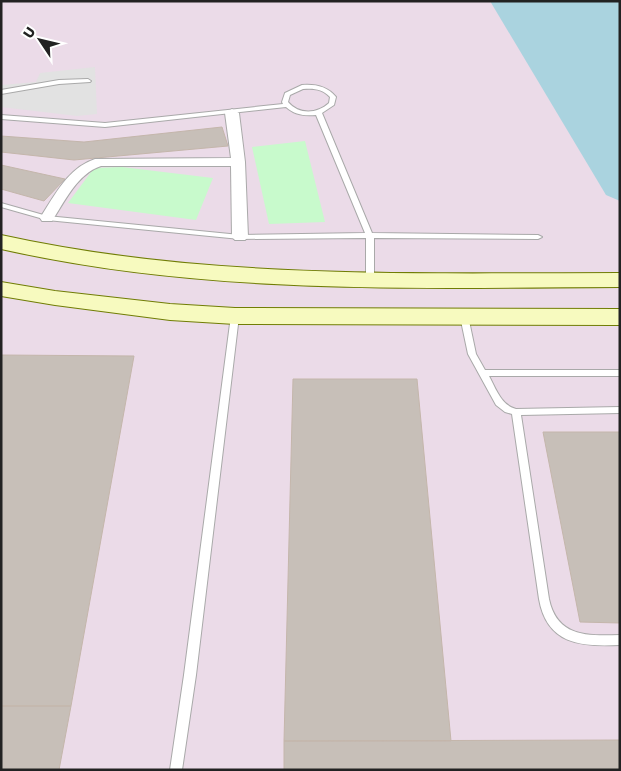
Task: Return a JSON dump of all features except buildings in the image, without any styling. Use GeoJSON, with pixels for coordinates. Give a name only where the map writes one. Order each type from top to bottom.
{"type":"FeatureCollection","features":[{"type":"Feature","properties":{"kind":"street"},"geometry":{"type":"LineString","coordinates":[[232,112],[238,162],[240,238]]}},
{"type":"Feature","properties":{"kind":"street"},"geometry":{"type":"LineString","coordinates":[[47,218],[78,175],[90,164],[100,162],[238,162]]}},
{"type":"Feature","properties":{"kind":"street"},"geometry":{"type":"LineString","coordinates":[[1,242],[96,261],[206,272],[370,280],[620,280]]}},
{"type":"Feature","properties":{"kind":"street"},"geometry":{"type":"LineString","coordinates":[[1,289],[55,298],[161,311],[278,318],[620,317]]}},
{"type":"Feature","properties":{"kind":"lane"},"geometry":{"type":"LineString","coordinates":[[1,92],[59,82],[88,81]]}},
{"type":"Feature","properties":{"kind":"lane"},"geometry":{"type":"LineString","coordinates":[[1,117],[105,124],[287,105],[300,112],[318,112],[329,108],[334,101],[331,94],[322,88],[309,86],[291,91],[285,98],[287,105]]}},
{"type":"Feature","properties":{"kind":"lane"},"geometry":{"type":"LineString","coordinates":[[318,112],[370,236],[370,280]]}},
{"type":"Feature","properties":{"kind":"lane"},"geometry":{"type":"LineString","coordinates":[[1,205],[47,218],[240,238],[370,236],[538,237]]}},
{"type":"Feature","properties":{"kind":"lane"},"geometry":{"type":"LineString","coordinates":[[176,770],[190,675],[235,316]]}},
{"type":"Feature","properties":{"kind":"lane"},"geometry":{"type":"LineString","coordinates":[[464,316],[472,354],[499,403],[508,410],[516,412],[620,410]]}},
{"type":"Feature","properties":{"kind":"lane"},"geometry":{"type":"LineString","coordinates":[[483,372],[620,373]]}},
{"type":"Feature","properties":{"kind":"lane"},"geometry":{"type":"LineString","coordinates":[[516,412],[546,606],[552,622],[575,637],[603,641],[620,640]]}},
{"type":"Feature","properties":{"kind":"shaded area"},"geometry":{"type":"Polygon","coordinates":[[[1,1],[620,1],[620,770],[1,770],[1,1]]]}},
{"type":"Feature","properties":{"kind":"shaded area"},"geometry":{"type":"Polygon","coordinates":[[[95,67],[97,114],[77,116],[1,107],[1,85],[36,82],[40,73],[95,67]]]}},
{"type":"Feature","properties":{"kind":"green space"},"geometry":{"type":"Polygon","coordinates":[[[305,141],[325,222],[269,224],[252,147],[305,141]]]}},
{"type":"Feature","properties":{"kind":"green space"},"geometry":{"type":"Polygon","coordinates":[[[122,167],[213,178],[196,220],[68,203],[94,168],[122,167]]]}},
{"type":"Feature","properties":{"kind":"water"},"geometry":{"type":"Polygon","coordinates":[[[490,1],[620,1],[620,201],[606,195],[490,1]]]}}]}
